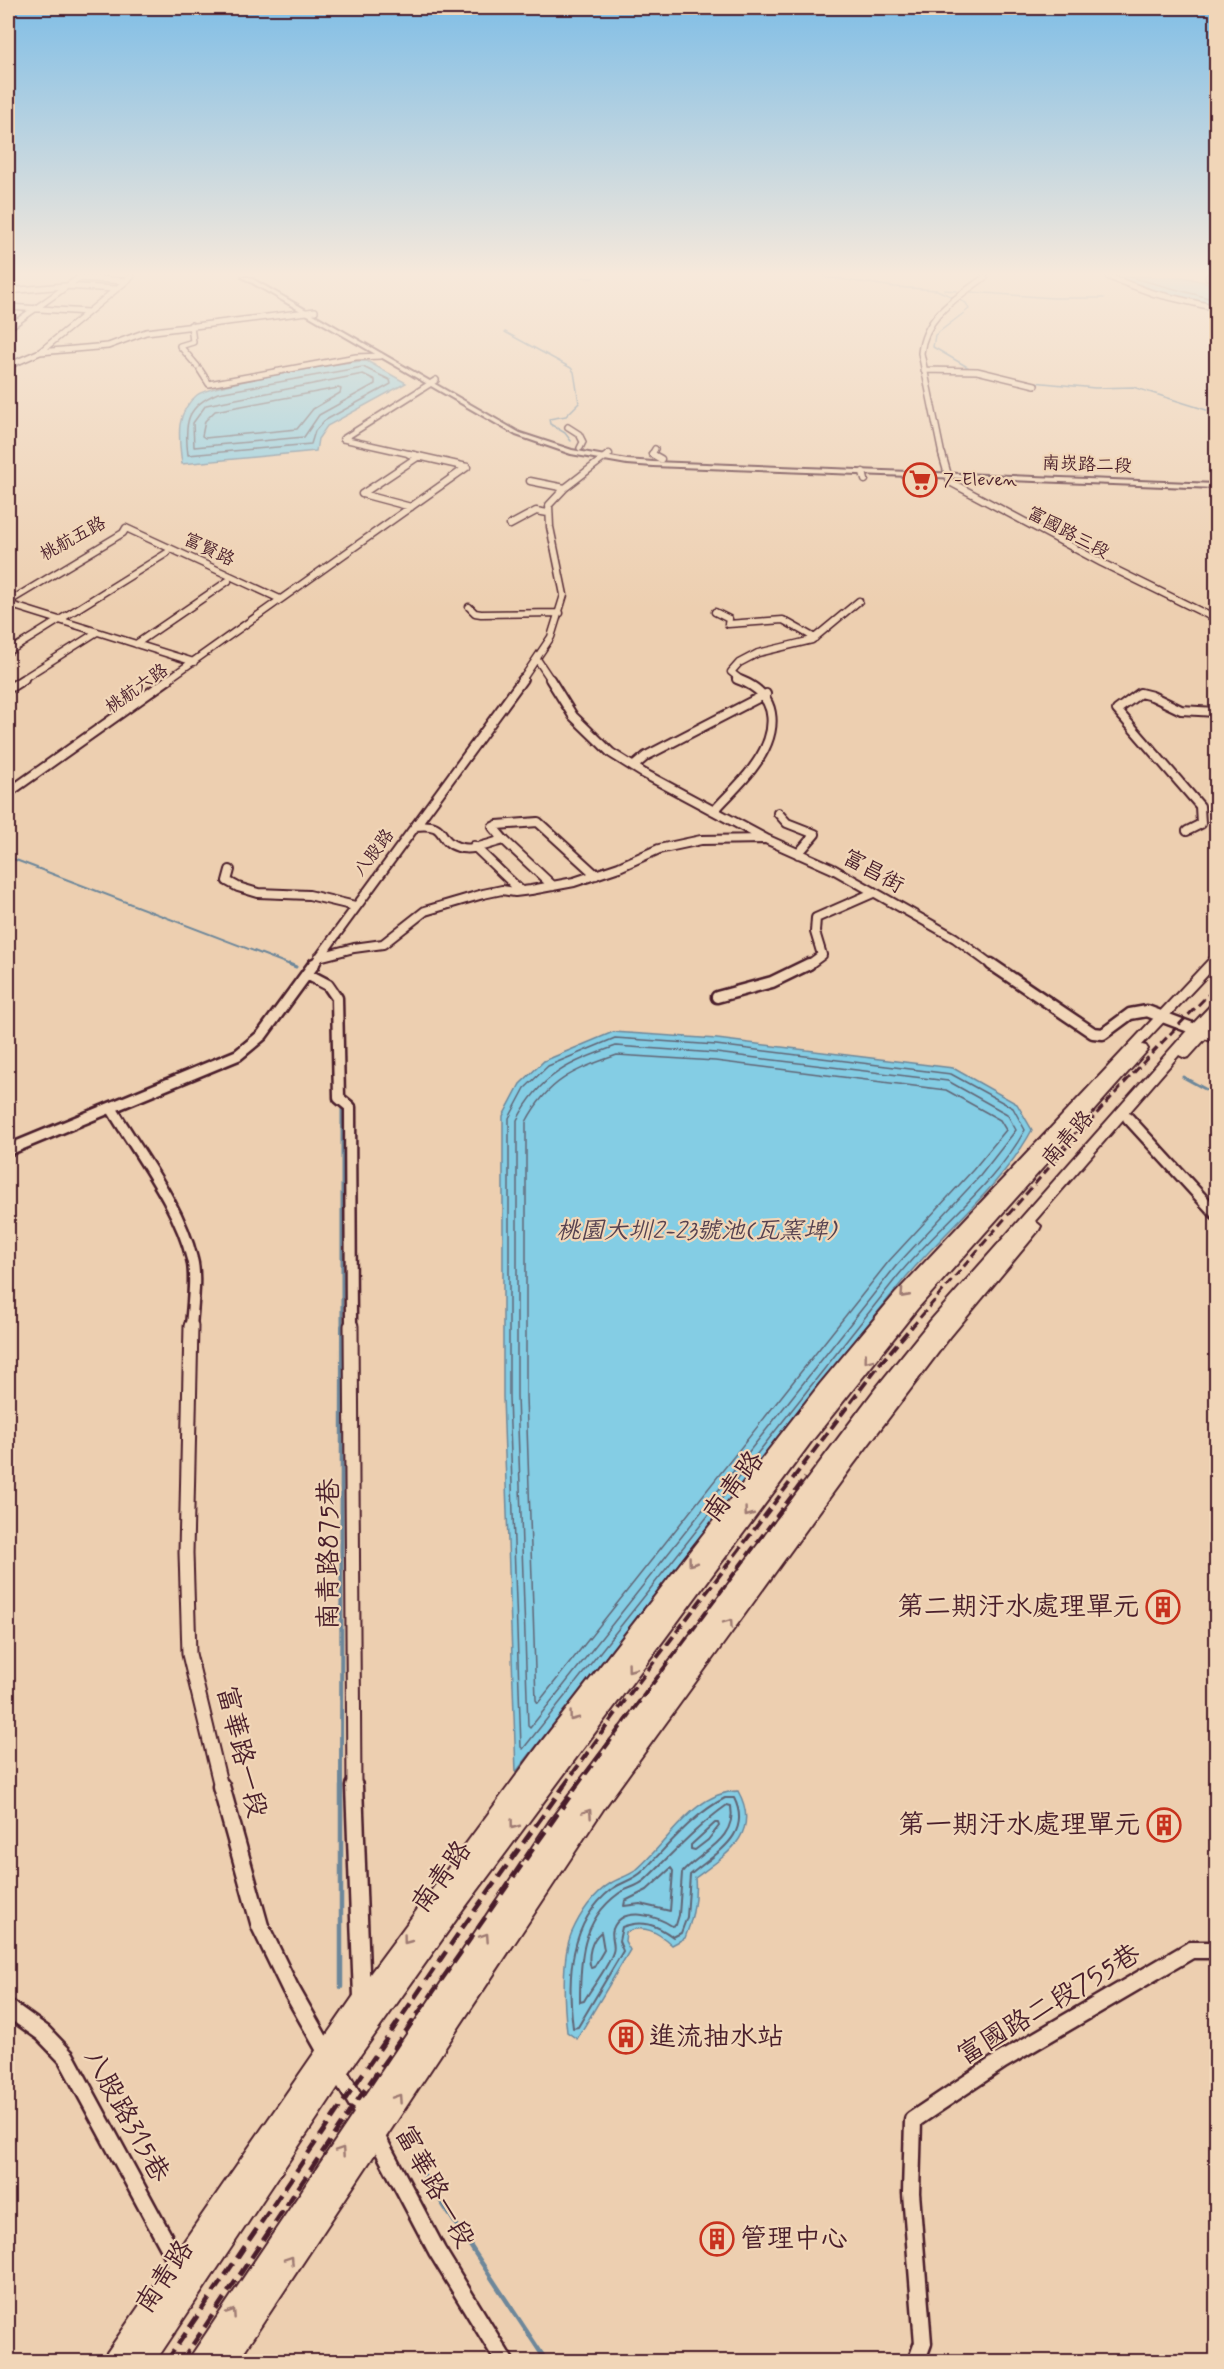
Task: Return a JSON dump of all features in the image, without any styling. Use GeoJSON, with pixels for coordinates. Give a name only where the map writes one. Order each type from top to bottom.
{"type":"FeatureCollection","features":[{"type":"Feature","properties":{"kind":"main road"},"geometry":{"type":"LineString","coordinates":[[443,388],[466,401]]}},
{"type":"Feature","properties":{"kind":"main road","name":"南崁路二段"},"geometry":{"type":"LineString","coordinates":[[466,401],[518,435],[571,452],[653,464],[1216,481]]}},
{"type":"Feature","properties":{"kind":"main road","name":"南崁路二段"},"geometry":{"type":"LineString","coordinates":[[466,401],[528,432],[606,456],[1216,486]]}},
{"type":"Feature","properties":{"kind":"main road"},"geometry":{"type":"LineString","coordinates":[[114,2361],[362,2001],[546,1752],[825,1389],[900,1298],[1165,1017],[1216,959]]}},
{"type":"Feature","properties":{"kind":"main road","name":"南青路"},"geometry":{"type":"LineString","coordinates":[[141,2361],[337,2071],[463,1894],[805,1437],[912,1305],[1023,1183],[1165,1017],[1216,972]]}},
{"type":"Feature","properties":{"kind":"main road","name":"南青路"},"geometry":{"type":"LineString","coordinates":[[200,2361],[556,1829],[881,1393],[936,1324],[1208,1030],[1216,1007]]}},
{"type":"Feature","properties":{"kind":"main road"},"geometry":{"type":"LineString","coordinates":[[223,2361],[597,1801],[847,1460],[988,1279],[1208,1030]]}},
{"type":"Feature","properties":{"kind":"main road","name":"南青路"},"geometry":{"type":"LineString","coordinates":[[959,1234],[1023,1183]]}},
{"type":"Feature","properties":{"kind":"main road","name":"南青路"},"geometry":{"type":"LineString","coordinates":[[805,1437],[825,1389]]}},
{"type":"Feature","properties":{"kind":"main road","name":"南青路"},"geometry":{"type":"LineString","coordinates":[[847,1460],[866,1415]]}},
{"type":"Feature","properties":{"kind":"main road","name":"南青路"},"geometry":{"type":"LineString","coordinates":[[654,1698],[707,1652]]}},
{"type":"Feature","properties":{"kind":"street"},"geometry":{"type":"LineString","coordinates":[[419,456],[343,439],[424,388]]}},
{"type":"Feature","properties":{"kind":"street"},"geometry":{"type":"LineString","coordinates":[[927,388],[944,473]]}},
{"type":"Feature","properties":{"kind":"street"},"geometry":{"type":"LineString","coordinates":[[568,427],[582,437],[583,442],[580,448]]}},
{"type":"Feature","properties":{"kind":"street"},"geometry":{"type":"LineString","coordinates":[[655,449],[652,454],[661,459]]}},
{"type":"Feature","properties":{"kind":"street"},"geometry":{"type":"LineString","coordinates":[[411,507],[362,494],[419,456]]}},
{"type":"Feature","properties":{"kind":"street","name":"桃航六路"},"geometry":{"type":"LineString","coordinates":[[8,793],[467,467],[419,456]]}},
{"type":"Feature","properties":{"kind":"street"},"geometry":{"type":"LineString","coordinates":[[510,525],[536,511],[548,513],[553,499],[606,456]]}},
{"type":"Feature","properties":{"kind":"street"},"geometry":{"type":"LineString","coordinates":[[863,472],[865,480]]}},
{"type":"Feature","properties":{"kind":"street","name":"富國路三段"},"geometry":{"type":"LineString","coordinates":[[944,473],[956,486],[1216,624]]}},
{"type":"Feature","properties":{"kind":"street"},"geometry":{"type":"LineString","coordinates":[[530,480],[565,488]]}},
{"type":"Feature","properties":{"kind":"street","name":"八股路"},"geometry":{"type":"LineString","coordinates":[[8,1150],[203,1072],[237,1055],[262,1035],[551,637],[564,595],[548,513]]}},
{"type":"Feature","properties":{"kind":"street","name":"富賢路"},"geometry":{"type":"LineString","coordinates":[[124,530],[278,601]]}},
{"type":"Feature","properties":{"kind":"street","name":"富賢路"},"geometry":{"type":"LineString","coordinates":[[124,530],[228,582],[278,601]]}},
{"type":"Feature","properties":{"kind":"street","name":"桃航五路"},"geometry":{"type":"LineString","coordinates":[[8,594],[124,530]]}},
{"type":"Feature","properties":{"kind":"street","name":"桃航五路"},"geometry":{"type":"LineString","coordinates":[[8,603],[124,530]]}},
{"type":"Feature","properties":{"kind":"street"},"geometry":{"type":"LineString","coordinates":[[8,652],[167,553]]}},
{"type":"Feature","properties":{"kind":"street"},"geometry":{"type":"LineString","coordinates":[[136,644],[228,582]]}},
{"type":"Feature","properties":{"kind":"street","name":"富國路三段"},"geometry":{"type":"LineString","coordinates":[[1163,596],[1216,619]]}},
{"type":"Feature","properties":{"kind":"street","name":"桃航六路"},"geometry":{"type":"LineString","coordinates":[[8,799],[280,607],[278,601]]}},
{"type":"Feature","properties":{"kind":"street"},"geometry":{"type":"LineString","coordinates":[[714,811],[752,769],[767,740],[771,713],[766,694],[752,681],[737,679],[731,672],[736,664],[759,652],[796,646],[815,638],[859,602]]}},
{"type":"Feature","properties":{"kind":"street"},"geometry":{"type":"LineString","coordinates":[[8,603],[194,662]]}},
{"type":"Feature","properties":{"kind":"street"},"geometry":{"type":"LineString","coordinates":[[469,607],[475,613],[480,614],[550,611],[560,613]]}},
{"type":"Feature","properties":{"kind":"street"},"geometry":{"type":"LineString","coordinates":[[715,612],[729,619],[728,624],[783,620],[815,638]]}},
{"type":"Feature","properties":{"kind":"street"},"geometry":{"type":"LineString","coordinates":[[8,689],[97,632]]}},
{"type":"Feature","properties":{"kind":"street","name":"富昌街"},"geometry":{"type":"LineString","coordinates":[[537,659],[573,716],[600,744],[633,767],[768,840],[833,869],[873,894],[955,938],[1023,988],[1093,1033],[1103,1034],[1130,1014],[1146,1011],[1208,1030]]}},
{"type":"Feature","properties":{"kind":"street"},"geometry":{"type":"LineString","coordinates":[[1187,831],[1201,824],[1200,806],[1116,710],[1140,693],[1151,695],[1171,707],[1190,713],[1216,712]]}},
{"type":"Feature","properties":{"kind":"street"},"geometry":{"type":"LineString","coordinates":[[633,767],[646,756],[766,694]]}},
{"type":"Feature","properties":{"kind":"street"},"geometry":{"type":"LineString","coordinates":[[778,813],[787,823],[815,834],[798,854]]}},
{"type":"Feature","properties":{"kind":"street"},"geometry":{"type":"LineString","coordinates":[[553,886],[493,827],[538,822],[596,875]]}},
{"type":"Feature","properties":{"kind":"street"},"geometry":{"type":"LineString","coordinates":[[415,826],[430,824],[441,828],[448,840],[456,847],[504,840]]}},
{"type":"Feature","properties":{"kind":"street"},"geometry":{"type":"LineString","coordinates":[[319,957],[354,948],[383,944],[425,911],[440,906],[502,890],[521,891],[553,886],[619,867],[659,849],[701,840],[768,840]]}},
{"type":"Feature","properties":{"kind":"street"},"geometry":{"type":"LineString","coordinates":[[474,846],[521,891]]}},
{"type":"Feature","properties":{"kind":"street"},"geometry":{"type":"LineString","coordinates":[[230,870],[227,881],[241,890],[269,896],[312,895],[356,906]]}},
{"type":"Feature","properties":{"kind":"street"},"geometry":{"type":"LineString","coordinates":[[717,997],[769,983],[807,967],[822,955],[815,932],[816,918],[873,894]]}},
{"type":"Feature","properties":{"kind":"street","name":"南青路875巷"},"geometry":{"type":"LineString","coordinates":[[307,974],[329,983],[337,993],[339,1098],[350,1107],[354,1837],[362,2001]]}},
{"type":"Feature","properties":{"kind":"street","name":"富華路一段"},"geometry":{"type":"LineString","coordinates":[[112,1109],[182,1229],[193,1262],[191,1430],[186,1553],[189,1654],[228,1817],[260,1926],[290,1988],[365,2115],[437,2251],[505,2361]]}},
{"type":"Feature","properties":{"kind":"street"},"geometry":{"type":"LineString","coordinates":[[1128,1118],[1216,1214]]}},
{"type":"Feature","properties":{"kind":"street","name":"富國路二段755巷"},"geometry":{"type":"LineString","coordinates":[[916,2361],[923,2343],[911,2193],[913,2120],[1001,2061],[1191,1950],[1216,1950]]}},
{"type":"Feature","properties":{"kind":"street","name":"八股路315巷"},"geometry":{"type":"LineString","coordinates":[[8,2008],[43,2033],[66,2057],[180,2267]]}},
{"type":"Feature","properties":{"kind":"water"},"geometry":{"type":"Polygon","coordinates":[[[218,388],[398,388],[327,426],[318,439],[316,451],[182,464],[179,436],[181,418],[190,402],[197,395],[218,388]]]}},
{"type":"Feature","properties":{"kind":"water","name":"桃園大圳2-23號池(瓦窯埤)"},"geometry":{"type":"Polygon","coordinates":[[[613,1032],[717,1039],[953,1068],[1017,1104],[1032,1130],[1004,1172],[897,1288],[516,1772],[503,1397],[503,1116],[520,1084],[544,1061],[613,1032]]]}},
{"type":"Feature","properties":{"kind":"water"},"geometry":{"type":"Polygon","coordinates":[[[738,1791],[746,1820],[743,1831],[729,1852],[695,1878],[694,1908],[685,1938],[672,1945],[661,1936],[645,1929],[626,1932],[625,1941],[630,1950],[577,2039],[567,2032],[564,1996],[565,1968],[572,1932],[583,1911],[605,1887],[636,1870],[694,1810],[707,1800],[738,1791]]]}},
{"type":"Feature","properties":{"kind":"waterway"},"geometry":{"type":"LineString","coordinates":[[571,441],[565,433],[550,424],[549,419],[566,416],[579,403],[577,388]]}},
{"type":"Feature","properties":{"kind":"waterway"},"geometry":{"type":"LineString","coordinates":[[1090,388],[1112,388]]}},
{"type":"Feature","properties":{"kind":"waterway"},"geometry":{"type":"LineString","coordinates":[[1135,388],[1216,413]]}},
{"type":"Feature","properties":{"kind":"waterway"},"geometry":{"type":"LineString","coordinates":[[8,857],[293,966]]}},
{"type":"Feature","properties":{"kind":"waterway"},"geometry":{"type":"LineString","coordinates":[[289,964],[296,967]]}},
{"type":"Feature","properties":{"kind":"waterway"},"geometry":{"type":"LineString","coordinates":[[1060,1004],[1085,1022]]}},
{"type":"Feature","properties":{"kind":"waterway"},"geometry":{"type":"LineString","coordinates":[[1183,1077],[1216,1095]]}},
{"type":"Feature","properties":{"kind":"waterway"},"geometry":{"type":"LineString","coordinates":[[342,1106],[342,1326]]}},
{"type":"Feature","properties":{"kind":"waterway"},"geometry":{"type":"LineString","coordinates":[[341,1787],[342,1326]]}},
{"type":"Feature","properties":{"kind":"waterway"},"geometry":{"type":"LineString","coordinates":[[341,1787],[341,1987]]}},
{"type":"Feature","properties":{"kind":"waterway"},"geometry":{"type":"LineString","coordinates":[[415,2162],[547,2362]]}},
{"type":"Feature","properties":{"kind":"railway"},"geometry":{"type":"LineString","coordinates":[[911,1328],[1098,1112],[1216,987]]}},
{"type":"Feature","properties":{"kind":"railway"},"geometry":{"type":"LineString","coordinates":[[563,1787],[631,1692],[879,1365],[912,1326]]}},
{"type":"Feature","properties":{"kind":"railway"},"geometry":{"type":"LineString","coordinates":[[576,1787],[805,1478]]}},
{"type":"Feature","properties":{"kind":"railway"},"geometry":{"type":"LineString","coordinates":[[166,2362],[460,1931],[564,1786]]}},
{"type":"Feature","properties":{"kind":"railway"},"geometry":{"type":"LineString","coordinates":[[181,2362],[350,2111],[577,1786]]}},
{"type":"Feature","properties":{"kind":"place","name":"7-Eleven"},"geometry":{"type":"Point","coordinates":[920,480]}},
{"type":"Feature","properties":{"kind":"place","name":"第二期汙水處理單元"},"geometry":{"type":"Point","coordinates":[1163,1607]}},
{"type":"Feature","properties":{"kind":"place","name":"第一期汙水處理單元"},"geometry":{"type":"Point","coordinates":[1164,1825]}},
{"type":"Feature","properties":{"kind":"place","name":"進流抽水站"},"geometry":{"type":"Point","coordinates":[626,2037]}},
{"type":"Feature","properties":{"kind":"place","name":"管理中心"},"geometry":{"type":"Point","coordinates":[717,2239]}}]}
